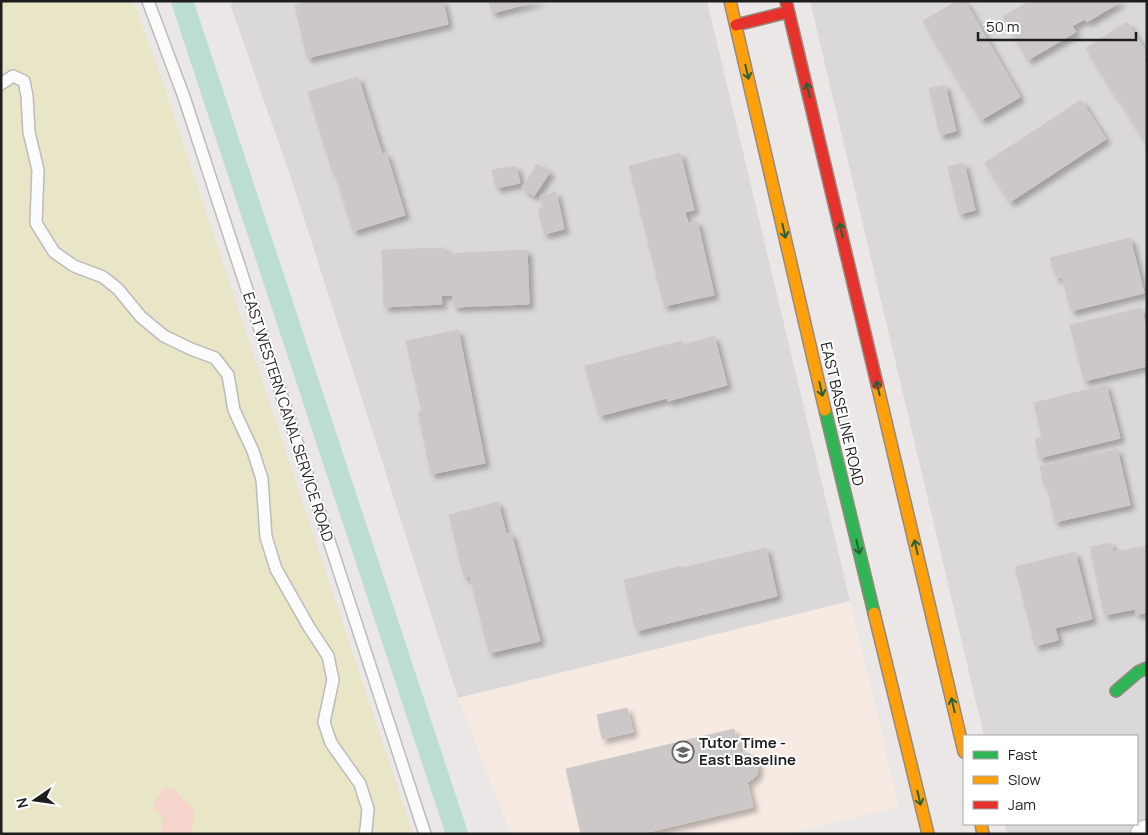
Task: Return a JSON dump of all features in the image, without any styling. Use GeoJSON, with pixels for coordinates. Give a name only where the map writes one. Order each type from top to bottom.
{"type":"FeatureCollection","features":[{"type":"Feature","properties":{"kind":"main road","name":"EAST BASELINE ROAD"},"geometry":{"type":"LineString","coordinates":[[730,1],[842,482],[928,834]]}},
{"type":"Feature","properties":{"kind":"main road"},"geometry":{"type":"LineString","coordinates":[[736,25],[787,6],[963,748]]}},
{"type":"Feature","properties":{"kind":"main road"},"geometry":{"type":"LineString","coordinates":[[1116,691],[1138,672],[1147,668]]}},
{"type":"Feature","properties":{"kind":"street"},"geometry":{"type":"LineString","coordinates":[[1143,834],[1147,832]]}},
{"type":"Feature","properties":{"kind":"lane","name":"EAST WESTERN CANAL SERVICE ROAD"},"geometry":{"type":"LineString","coordinates":[[148,1],[184,97],[425,834]]}},
{"type":"Feature","properties":{"kind":"lane"},"geometry":{"type":"LineString","coordinates":[[1,84],[12,76],[24,81],[30,132],[38,170],[36,223],[54,252],[74,266],[103,277],[118,288],[141,317],[164,336],[215,358],[228,375],[234,410],[253,450],[262,479],[266,538],[276,569],[328,656],[333,680],[324,722],[331,743],[360,784],[368,809],[365,834]]}},
{"type":"Feature","properties":{"kind":"shaded area"},"geometry":{"type":"Polygon","coordinates":[[[1,1],[133,1],[161,77],[413,834],[1,834],[1,1]]]}},
{"type":"Feature","properties":{"kind":"shaded area"},"geometry":{"type":"Polygon","coordinates":[[[238,1],[707,1],[850,601],[458,698],[291,178],[230,4],[238,1]]]}},
{"type":"Feature","properties":{"kind":"shaded area"},"geometry":{"type":"Polygon","coordinates":[[[810,1],[1147,1],[1147,834],[1007,834],[1005,825],[1138,825],[1138,735],[984,735],[810,1]]]}},
{"type":"Feature","properties":{"kind":"shaded area","name":"Tutor Time - East Baseline"},"geometry":{"type":"Polygon","coordinates":[[[850,601],[899,807],[790,834],[511,834],[458,698],[850,601]]]}},
{"type":"Feature","properties":{"kind":"sand"},"geometry":{"type":"Polygon","coordinates":[[[167,788],[174,789],[194,812],[193,834],[160,834],[162,817],[153,806],[161,792],[167,788]]]}},
{"type":"Feature","properties":{"kind":"building"},"geometry":{"type":"Polygon","coordinates":[[[310,1],[443,1],[448,24],[307,58],[295,5],[310,1]]]}},
{"type":"Feature","properties":{"kind":"building"},"geometry":{"type":"Polygon","coordinates":[[[489,1],[539,1],[492,13],[489,1]]]}},
{"type":"Feature","properties":{"kind":"building"},"geometry":{"type":"Polygon","coordinates":[[[957,1],[965,1],[1020,97],[981,120],[923,21],[957,1]]]}},
{"type":"Feature","properties":{"kind":"building"},"geometry":{"type":"Polygon","coordinates":[[[1030,1],[1122,1],[1087,22],[1085,19],[1072,26],[1076,32],[1028,60],[1003,17],[1030,1]]]}},
{"type":"Feature","properties":{"kind":"building"},"geometry":{"type":"Polygon","coordinates":[[[1127,22],[1147,53],[1147,59],[1144,60],[1147,64],[1147,145],[1086,48],[1127,22]]]}},
{"type":"Feature","properties":{"kind":"building"},"geometry":{"type":"Polygon","coordinates":[[[358,77],[382,154],[386,153],[405,215],[353,231],[308,92],[358,77]]]}},
{"type":"Feature","properties":{"kind":"building"},"geometry":{"type":"Polygon","coordinates":[[[945,85],[956,131],[940,135],[929,88],[945,85]]]}},
{"type":"Feature","properties":{"kind":"building"},"geometry":{"type":"Polygon","coordinates":[[[1081,100],[1106,139],[1010,202],[985,163],[1081,100]]]}},
{"type":"Feature","properties":{"kind":"building"},"geometry":{"type":"Polygon","coordinates":[[[680,153],[694,210],[685,212],[688,223],[697,221],[714,295],[664,306],[629,166],[680,153]]]}},
{"type":"Feature","properties":{"kind":"building"},"geometry":{"type":"Polygon","coordinates":[[[964,163],[975,210],[959,214],[948,167],[964,163]]]}},
{"type":"Feature","properties":{"kind":"building"},"geometry":{"type":"Polygon","coordinates":[[[537,164],[550,172],[534,196],[522,188],[537,164]]]}},
{"type":"Feature","properties":{"kind":"building"},"geometry":{"type":"Polygon","coordinates":[[[516,166],[520,183],[496,188],[492,170],[516,166]]]}},
{"type":"Feature","properties":{"kind":"building"},"geometry":{"type":"Polygon","coordinates":[[[556,192],[564,229],[544,234],[538,209],[543,208],[540,196],[556,192]]]}},
{"type":"Feature","properties":{"kind":"building"},"geometry":{"type":"Polygon","coordinates":[[[1130,238],[1144,293],[1071,311],[1062,277],[1056,278],[1050,258],[1130,238]]]}},
{"type":"Feature","properties":{"kind":"building"},"geometry":{"type":"Polygon","coordinates":[[[445,248],[445,254],[527,250],[529,304],[453,307],[453,295],[441,295],[442,304],[384,307],[382,250],[445,248]]]}},
{"type":"Feature","properties":{"kind":"building"},"geometry":{"type":"Polygon","coordinates":[[[1141,308],[1147,331],[1147,366],[1084,381],[1070,325],[1141,308]]]}},
{"type":"Feature","properties":{"kind":"building"},"geometry":{"type":"Polygon","coordinates":[[[458,330],[485,463],[431,474],[418,412],[422,412],[406,341],[458,330]]]}},
{"type":"Feature","properties":{"kind":"building"},"geometry":{"type":"Polygon","coordinates":[[[714,336],[727,385],[668,401],[667,398],[599,416],[585,366],[682,341],[683,345],[714,336]]]}},
{"type":"Feature","properties":{"kind":"building"},"geometry":{"type":"Polygon","coordinates":[[[1106,385],[1120,438],[1039,458],[1035,439],[1042,437],[1034,403],[1106,385]]]}},
{"type":"Feature","properties":{"kind":"building"},"geometry":{"type":"Polygon","coordinates":[[[1117,449],[1130,505],[1055,522],[1047,485],[1044,486],[1040,466],[1117,449]]]}},
{"type":"Feature","properties":{"kind":"building"},"geometry":{"type":"Polygon","coordinates":[[[498,502],[506,534],[511,533],[540,641],[489,653],[470,576],[464,577],[449,515],[498,502]]]}},
{"type":"Feature","properties":{"kind":"building"},"geometry":{"type":"Polygon","coordinates":[[[1111,543],[1113,552],[1147,546],[1147,612],[1136,615],[1135,609],[1104,615],[1090,547],[1111,543]]]}},
{"type":"Feature","properties":{"kind":"building"},"geometry":{"type":"Polygon","coordinates":[[[766,548],[777,596],[636,631],[624,580],[766,548]]]}},
{"type":"Feature","properties":{"kind":"building"},"geometry":{"type":"Polygon","coordinates":[[[1075,552],[1092,619],[1055,628],[1058,640],[1035,646],[1015,567],[1075,552]]]}},
{"type":"Feature","properties":{"kind":"building"},"geometry":{"type":"Polygon","coordinates":[[[627,708],[633,732],[602,739],[597,715],[627,708]]]}},
{"type":"Feature","properties":{"kind":"building"},"geometry":{"type":"Polygon","coordinates":[[[734,729],[740,753],[748,753],[758,764],[757,774],[747,782],[753,807],[640,834],[581,834],[566,769],[734,729]]]}},
{"type":"Feature","properties":{"kind":"waterway"},"geometry":{"type":"LineString","coordinates":[[182,1],[457,834]]}},
{"type":"Feature","properties":{"kind":"traffic: fast"},"geometry":{"type":"LineString","coordinates":[[825,410],[874,613]]}},
{"type":"Feature","properties":{"kind":"traffic: fast"},"geometry":{"type":"LineString","coordinates":[[1116,691],[1138,672],[1147,668]]}},
{"type":"Feature","properties":{"kind":"traffic: slow"},"geometry":{"type":"LineString","coordinates":[[730,1],[825,410]]}},
{"type":"Feature","properties":{"kind":"traffic: slow"},"geometry":{"type":"LineString","coordinates":[[877,384],[963,748]]}},
{"type":"Feature","properties":{"kind":"traffic: slow"},"geometry":{"type":"LineString","coordinates":[[874,613],[928,834]]}},
{"type":"Feature","properties":{"kind":"traffic: slow"},"geometry":{"type":"LineString","coordinates":[[981,825],[983,834]]}},
{"type":"Feature","properties":{"kind":"traffic: jam"},"geometry":{"type":"LineString","coordinates":[[786,1],[877,384]]}},
{"type":"Feature","properties":{"kind":"traffic: jam"},"geometry":{"type":"LineString","coordinates":[[736,25],[788,12]]}},
{"type":"Feature","properties":{"kind":"place","name":"Tutor Time - East Baseline"},"geometry":{"type":"Point","coordinates":[683,752]}}]}
